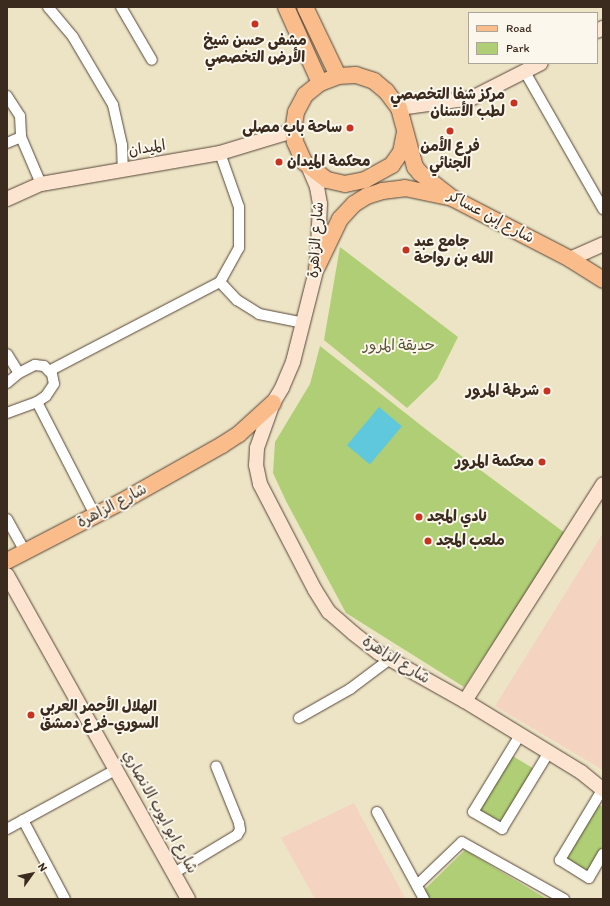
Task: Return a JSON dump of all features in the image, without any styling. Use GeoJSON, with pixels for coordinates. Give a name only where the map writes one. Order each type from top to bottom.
{"type":"FeatureCollection","features":[{"type":"Feature","properties":{"kind":"main road"},"geometry":{"type":"LineString","coordinates":[[286,7],[320,83]]}},
{"type":"Feature","properties":{"kind":"main road"},"geometry":{"type":"LineString","coordinates":[[305,7],[338,76]]}},
{"type":"Feature","properties":{"kind":"main road"},"geometry":{"type":"LineString","coordinates":[[399,108],[472,98],[539,64]]}},
{"type":"Feature","properties":{"kind":"main road"},"geometry":{"type":"LineString","coordinates":[[356,75],[374,81],[386,91],[399,108],[405,132],[401,152],[392,165],[365,180],[344,184],[327,180],[309,168],[298,153],[293,131],[296,112],[305,95],[320,83],[338,76],[356,75]]}},
{"type":"Feature","properties":{"kind":"main road","name":"الميدان"},"geometry":{"type":"LineString","coordinates":[[7,199],[41,184],[220,153],[293,131]]}},
{"type":"Feature","properties":{"kind":"main road","name":"شارع إبن عساكر"},"geometry":{"type":"LineString","coordinates":[[405,132],[414,167],[452,198],[570,260],[603,280]]}},
{"type":"Feature","properties":{"kind":"main road","name":"شارع الزاهرة"},"geometry":{"type":"LineString","coordinates":[[309,168],[317,187],[320,204],[317,267],[294,362],[273,403],[257,448],[256,465],[260,484],[300,564],[329,612],[353,633],[390,659],[465,700],[603,787]]}},
{"type":"Feature","properties":{"kind":"main road"},"geometry":{"type":"LineString","coordinates":[[317,267],[340,218],[354,204],[367,196],[382,191],[405,188],[452,198]]}},
{"type":"Feature","properties":{"kind":"main road"},"geometry":{"type":"LineString","coordinates":[[570,260],[603,244]]}},
{"type":"Feature","properties":{"kind":"main road","name":"شارع الزاهرة"},"geometry":{"type":"LineString","coordinates":[[7,561],[95,516],[222,445],[241,432],[273,403]]}},
{"type":"Feature","properties":{"kind":"main road"},"geometry":{"type":"LineString","coordinates":[[465,700],[603,484]]}},
{"type":"Feature","properties":{"kind":"main road","name":"شارع ابو ايوب الانصاري"},"geometry":{"type":"LineString","coordinates":[[7,575],[117,768],[188,899]]}},
{"type":"Feature","properties":{"kind":"street"},"geometry":{"type":"LineString","coordinates":[[48,7],[73,38],[113,105],[122,145],[123,169]]}},
{"type":"Feature","properties":{"kind":"street"},"geometry":{"type":"LineString","coordinates":[[121,7],[152,60]]}},
{"type":"Feature","properties":{"kind":"street"},"geometry":{"type":"LineString","coordinates":[[525,72],[603,209]]}},
{"type":"Feature","properties":{"kind":"street"},"geometry":{"type":"LineString","coordinates":[[7,96],[20,116],[21,137],[41,184]]}},
{"type":"Feature","properties":{"kind":"street"},"geometry":{"type":"LineString","coordinates":[[7,143],[21,137]]}},
{"type":"Feature","properties":{"kind":"street"},"geometry":{"type":"LineString","coordinates":[[49,371],[220,282],[239,248],[239,207],[220,153]]}},
{"type":"Feature","properties":{"kind":"street"},"geometry":{"type":"LineString","coordinates":[[220,282],[237,300],[259,314],[304,322]]}},
{"type":"Feature","properties":{"kind":"street"},"geometry":{"type":"LineString","coordinates":[[7,354],[18,373]]}},
{"type":"Feature","properties":{"kind":"street"},"geometry":{"type":"LineString","coordinates":[[7,383],[18,373],[35,365],[44,366],[49,371],[54,384],[46,396],[37,402],[7,413]]}},
{"type":"Feature","properties":{"kind":"street"},"geometry":{"type":"LineString","coordinates":[[37,402],[95,516]]}},
{"type":"Feature","properties":{"kind":"street"},"geometry":{"type":"LineString","coordinates":[[7,519],[25,552]]}},
{"type":"Feature","properties":{"kind":"street"},"geometry":{"type":"LineString","coordinates":[[299,718],[350,689],[390,659]]}},
{"type":"Feature","properties":{"kind":"street"},"geometry":{"type":"LineString","coordinates":[[520,735],[473,812],[502,830],[549,752]]}},
{"type":"Feature","properties":{"kind":"street"},"geometry":{"type":"LineString","coordinates":[[174,874],[238,835],[240,830],[239,823],[216,766]]}},
{"type":"Feature","properties":{"kind":"street"},"geometry":{"type":"LineString","coordinates":[[7,829],[117,768]]}},
{"type":"Feature","properties":{"kind":"street"},"geometry":{"type":"LineString","coordinates":[[603,787],[560,860],[589,878],[603,854]]}},
{"type":"Feature","properties":{"kind":"street"},"geometry":{"type":"LineString","coordinates":[[377,812],[424,899]]}},
{"type":"Feature","properties":{"kind":"street"},"geometry":{"type":"LineString","coordinates":[[23,820],[65,899]]}},
{"type":"Feature","properties":{"kind":"street"},"geometry":{"type":"LineString","coordinates":[[417,885],[462,842],[564,899]]}},
{"type":"Feature","properties":{"kind":"shaded area"},"geometry":{"type":"Polygon","coordinates":[[[603,533],[603,770],[495,706],[603,533]]]}},
{"type":"Feature","properties":{"kind":"shaded area"},"geometry":{"type":"Polygon","coordinates":[[[354,803],[405,898],[315,899],[281,838],[354,803]]]}},
{"type":"Feature","properties":{"kind":"green space","name":"حديقة المرور"},"geometry":{"type":"Polygon","coordinates":[[[340,247],[458,337],[437,379],[407,408],[324,340],[340,247]]]}},
{"type":"Feature","properties":{"kind":"green space","name":"نادي المجد"},"geometry":{"type":"Polygon","coordinates":[[[320,346],[432,434],[565,533],[464,687],[346,613],[286,501],[273,473],[275,442],[310,384],[320,346]]]}},
{"type":"Feature","properties":{"kind":"green space"},"geometry":{"type":"Polygon","coordinates":[[[511,755],[534,769],[501,825],[478,811],[511,755]]]}},
{"type":"Feature","properties":{"kind":"green space"},"geometry":{"type":"Polygon","coordinates":[[[598,804],[603,807],[603,845],[586,873],[564,859],[598,804]]]}},
{"type":"Feature","properties":{"kind":"green space"},"geometry":{"type":"Polygon","coordinates":[[[465,850],[547,899],[429,899],[424,890],[465,850]]]}},
{"type":"Feature","properties":{"kind":"water"},"geometry":{"type":"Polygon","coordinates":[[[379,407],[402,426],[370,465],[347,445],[379,407]]]}},
{"type":"Feature","properties":{"kind":"place","name":"مشفى حسن شيخ الأرض التخصصي"},"geometry":{"type":"Point","coordinates":[255,24]}},
{"type":"Feature","properties":{"kind":"place","name":"مركز شفا التخصصي لطب الأسنان"},"geometry":{"type":"Point","coordinates":[514,103]}},
{"type":"Feature","properties":{"kind":"place","name":"ساحة باب مصلى"},"geometry":{"type":"Point","coordinates":[350,128]}},
{"type":"Feature","properties":{"kind":"place","name":"فرع الأمن الجنائي"},"geometry":{"type":"Point","coordinates":[450,131]}},
{"type":"Feature","properties":{"kind":"place","name":"محكمة الميدان"},"geometry":{"type":"Point","coordinates":[279,162]}},
{"type":"Feature","properties":{"kind":"place","name":"جامع عبد الله بن رواحة"},"geometry":{"type":"Point","coordinates":[406,250]}},
{"type":"Feature","properties":{"kind":"place","name":"شرطة المرور"},"geometry":{"type":"Point","coordinates":[547,391]}},
{"type":"Feature","properties":{"kind":"place","name":"محكمة المرور"},"geometry":{"type":"Point","coordinates":[542,462]}},
{"type":"Feature","properties":{"kind":"place","name":"نادي المجد"},"geometry":{"type":"Point","coordinates":[419,517]}},
{"type":"Feature","properties":{"kind":"place","name":"ملعب المجد"},"geometry":{"type":"Point","coordinates":[428,541]}},
{"type":"Feature","properties":{"kind":"place","name":"الهلال الأحمر العربي السوري-فرع دمشق"},"geometry":{"type":"Point","coordinates":[31,715]}}]}
